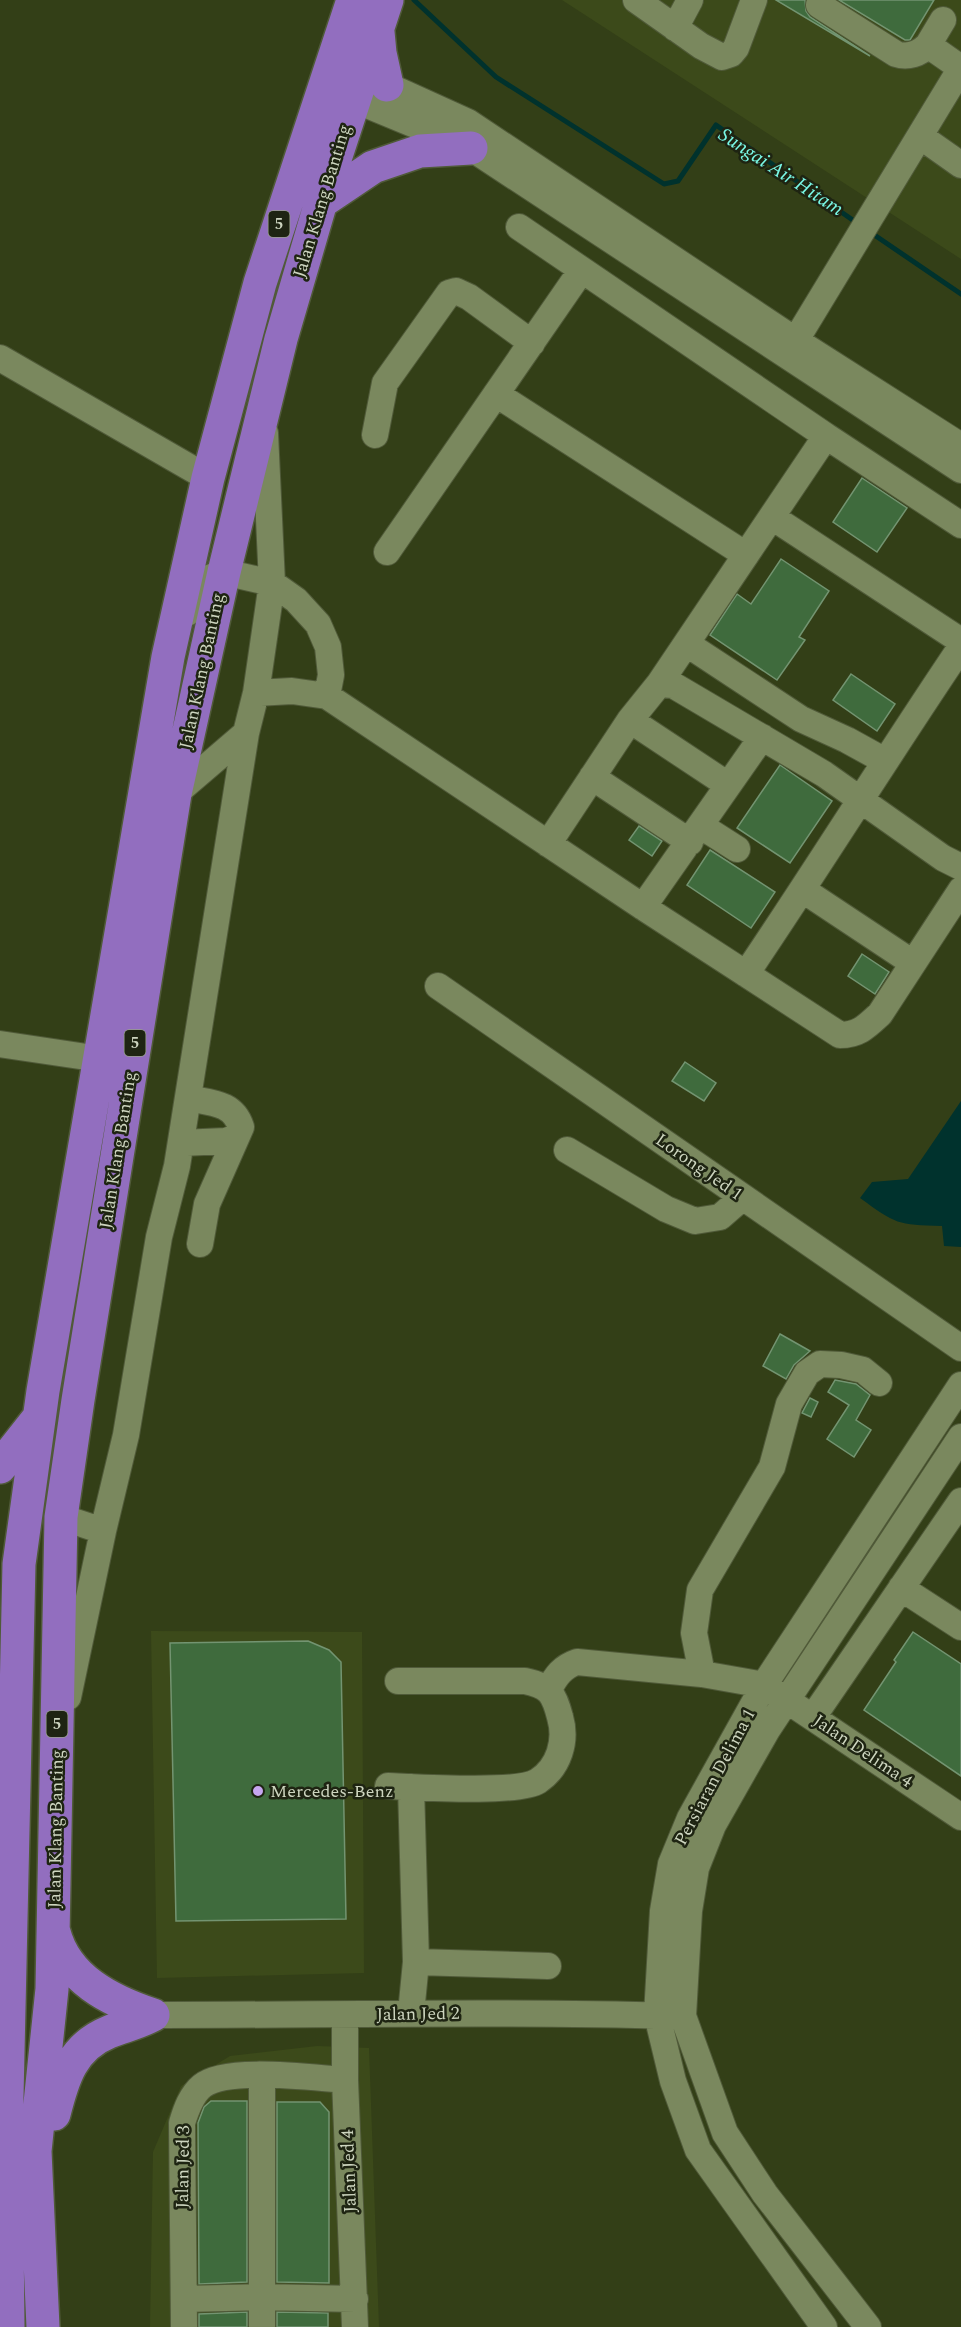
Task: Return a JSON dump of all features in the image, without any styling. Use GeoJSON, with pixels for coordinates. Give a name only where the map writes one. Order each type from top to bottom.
{"type":"FeatureCollection","features":[{"type":"Feature","properties":{"kind":"highway","name":"Jalan Klang Banting"},"geometry":{"type":"LineString","coordinates":[[43,2327],[34,2151],[52,1989],[61,1517],[176,794],[224,572],[281,339],[321,202],[352,81],[353,0]]}},
{"type":"Feature","properties":{"kind":"highway"},"geometry":{"type":"LineString","coordinates":[[352,81],[380,53],[382,14]]}},
{"type":"Feature","properties":{"kind":"highway","name":"Jalan Klang Banting"},"geometry":{"type":"LineString","coordinates":[[8,2327],[6,2141],[19,1564],[39,1418],[168,657],[208,478],[260,283],[352,81]]}},
{"type":"Feature","properties":{"kind":"highway"},"geometry":{"type":"LineString","coordinates":[[321,202],[352,180],[382,164],[420,151],[471,148]]}},
{"type":"Feature","properties":{"kind":"highway"},"geometry":{"type":"LineString","coordinates":[[61,1517],[47,1502],[45,1486],[63,1375],[74,1205]]}},
{"type":"Feature","properties":{"kind":"highway"},"geometry":{"type":"LineString","coordinates":[[0,1467],[39,1418]]}},
{"type":"Feature","properties":{"kind":"highway"},"geometry":{"type":"LineString","coordinates":[[0,1522],[19,1564]]}},
{"type":"Feature","properties":{"kind":"highway"},"geometry":{"type":"LineString","coordinates":[[54,1931],[63,1956],[76,1973],[93,1987],[122,2004],[153,2015]]}},
{"type":"Feature","properties":{"kind":"highway"},"geometry":{"type":"LineString","coordinates":[[34,2151],[55,2113],[62,2081],[76,2055],[92,2040],[110,2031],[134,2025],[153,2015]]}},
{"type":"Feature","properties":{"kind":"street"},"geometry":{"type":"LineString","coordinates":[[636,0],[675,28],[723,57],[731,54],[736,48],[754,0]]}},
{"type":"Feature","properties":{"kind":"street"},"geometry":{"type":"LineString","coordinates":[[675,28],[690,0]]}},
{"type":"Feature","properties":{"kind":"street"},"geometry":{"type":"LineString","coordinates":[[819,4],[904,57],[920,53],[928,45],[943,20]]}},
{"type":"Feature","properties":{"kind":"street"},"geometry":{"type":"LineString","coordinates":[[791,347],[961,68],[928,45]]}},
{"type":"Feature","properties":{"kind":"street"},"geometry":{"type":"LineString","coordinates":[[352,81],[471,148],[791,347],[961,446]]}},
{"type":"Feature","properties":{"kind":"street"},"geometry":{"type":"LineString","coordinates":[[352,81],[468,122],[791,347],[961,470]]}},
{"type":"Feature","properties":{"kind":"street"},"geometry":{"type":"LineString","coordinates":[[920,136],[961,165]]}},
{"type":"Feature","properties":{"kind":"street"},"geometry":{"type":"LineString","coordinates":[[519,227],[581,271],[961,525]]}},
{"type":"Feature","properties":{"kind":"street"},"geometry":{"type":"LineString","coordinates":[[387,552],[581,271]]}},
{"type":"Feature","properties":{"kind":"street"},"geometry":{"type":"LineString","coordinates":[[375,435],[385,383],[449,293],[456,291],[469,297],[532,342]]}},
{"type":"Feature","properties":{"kind":"street"},"geometry":{"type":"LineString","coordinates":[[0,358],[208,478]]}},
{"type":"Feature","properties":{"kind":"street"},"geometry":{"type":"LineString","coordinates":[[496,394],[746,555]]}},
{"type":"Feature","properties":{"kind":"street"},"geometry":{"type":"LineString","coordinates":[[57,1748],[126,1435],[159,1237],[181,1143],[246,733],[256,693],[272,583],[264,409]]}},
{"type":"Feature","properties":{"kind":"street"},"geometry":{"type":"LineString","coordinates":[[548,844],[630,720],[687,644],[826,436]]}},
{"type":"Feature","properties":{"kind":"street"},"geometry":{"type":"LineString","coordinates":[[771,517],[961,641]]}},
{"type":"Feature","properties":{"kind":"street"},"geometry":{"type":"LineString","coordinates":[[168,657],[201,581],[224,572],[272,583],[296,600],[318,624],[328,647],[331,675],[327,696]]}},
{"type":"Feature","properties":{"kind":"street"},"geometry":{"type":"LineString","coordinates":[[687,644],[801,719],[885,761]]}},
{"type":"Feature","properties":{"kind":"street"},"geometry":{"type":"LineString","coordinates":[[746,974],[961,647]]}},
{"type":"Feature","properties":{"kind":"street"},"geometry":{"type":"LineString","coordinates":[[659,684],[673,685],[824,774],[943,858],[961,867]]}},
{"type":"Feature","properties":{"kind":"street"},"geometry":{"type":"LineString","coordinates":[[256,693],[292,691],[327,696],[643,907],[840,1035],[851,1035],[862,1030],[880,1014],[961,890]]}},
{"type":"Feature","properties":{"kind":"street"},"geometry":{"type":"LineString","coordinates":[[630,720],[728,785]]}},
{"type":"Feature","properties":{"kind":"street"},"geometry":{"type":"LineString","coordinates":[[176,794],[246,733]]}},
{"type":"Feature","properties":{"kind":"street"},"geometry":{"type":"LineString","coordinates":[[643,907],[762,737]]}},
{"type":"Feature","properties":{"kind":"street"},"geometry":{"type":"LineString","coordinates":[[592,777],[695,834],[737,849]]}},
{"type":"Feature","properties":{"kind":"street"},"geometry":{"type":"LineString","coordinates":[[803,890],[913,963]]}},
{"type":"Feature","properties":{"kind":"street","name":"Lorong Jed 1"},"geometry":{"type":"LineString","coordinates":[[438,986],[961,1348]]}},
{"type":"Feature","properties":{"kind":"street"},"geometry":{"type":"LineString","coordinates":[[0,1044],[100,1059]]}},
{"type":"Feature","properties":{"kind":"street"},"geometry":{"type":"LineString","coordinates":[[188,1098],[230,1108],[237,1115],[240,1127],[207,1204],[200,1244]]}},
{"type":"Feature","properties":{"kind":"street"},"geometry":{"type":"LineString","coordinates":[[181,1143],[226,1141],[234,1138]]}},
{"type":"Feature","properties":{"kind":"street"},"geometry":{"type":"LineString","coordinates":[[567,1150],[666,1209],[695,1221],[720,1217],[743,1197]]}},
{"type":"Feature","properties":{"kind":"street"},"geometry":{"type":"LineString","coordinates":[[702,1674],[694,1633],[700,1590],[772,1467],[789,1404],[807,1372],[820,1364],[841,1365],[863,1370],[879,1383]]}},
{"type":"Feature","properties":{"kind":"street","name":"Persiaran Delima 1"},"geometry":{"type":"LineString","coordinates":[[824,2327],[698,2150],[672,2081],[657,2015],[663,1911],[671,1864],[690,1818],[764,1685],[961,1385]]}},
{"type":"Feature","properties":{"kind":"street","name":"Persiaran Delima 1"},"geometry":{"type":"LineString","coordinates":[[868,2327],[765,2194],[724,2133],[683,2016],[689,1911],[696,1868],[713,1825],[767,1730],[961,1437]]}},
{"type":"Feature","properties":{"kind":"street"},"geometry":{"type":"LineString","coordinates":[[813,1717],[961,1501]]}},
{"type":"Feature","properties":{"kind":"street"},"geometry":{"type":"LineString","coordinates":[[61,1517],[103,1531]]}},
{"type":"Feature","properties":{"kind":"street"},"geometry":{"type":"LineString","coordinates":[[902,1588],[961,1627]]}},
{"type":"Feature","properties":{"kind":"street"},"geometry":{"type":"LineString","coordinates":[[549,1689],[557,1675],[567,1666],[577,1662],[702,1674],[764,1685]]}},
{"type":"Feature","properties":{"kind":"street"},"geometry":{"type":"LineString","coordinates":[[398,1681],[525,1681],[538,1683],[549,1689],[562,1722],[562,1750],[554,1764],[537,1781],[515,1788],[399,1787],[416,1962],[411,2013]]}},
{"type":"Feature","properties":{"kind":"street","name":"Jalan Delima 4"},"geometry":{"type":"LineString","coordinates":[[764,1685],[961,1817]]}},
{"type":"Feature","properties":{"kind":"street"},"geometry":{"type":"LineString","coordinates":[[416,1962],[548,1966]]}},
{"type":"Feature","properties":{"kind":"street","name":"Jalan Jed 2"},"geometry":{"type":"LineString","coordinates":[[153,2015],[411,2013],[683,2016]]}},
{"type":"Feature","properties":{"kind":"street","name":"Jalan Jed 4"},"geometry":{"type":"LineString","coordinates":[[345,2015],[345,2080],[355,2327]]}},
{"type":"Feature","properties":{"kind":"street"},"geometry":{"type":"LineString","coordinates":[[262,2075],[262,2327]]}},
{"type":"Feature","properties":{"kind":"street","name":"Jalan Jed 3"},"geometry":{"type":"LineString","coordinates":[[184,2327],[182,2123],[189,2102],[202,2085],[221,2078],[262,2075],[345,2080]]}},
{"type":"Feature","properties":{"kind":"street"},"geometry":{"type":"LineString","coordinates":[[184,2299],[262,2297],[355,2299]]}},
{"type":"Feature","properties":{"kind":"shaded area"},"geometry":{"type":"Polygon","coordinates":[[[562,0],[961,0],[961,259],[562,0]]]}},
{"type":"Feature","properties":{"kind":"shaded area","name":"Mercedes-Benz"},"geometry":{"type":"Polygon","coordinates":[[[151,1631],[362,1632],[364,1973],[157,1978],[151,1631]]]}},
{"type":"Feature","properties":{"kind":"shaded area"},"geometry":{"type":"Polygon","coordinates":[[[317,2046],[369,2048],[379,2327],[150,2327],[153,2152],[181,2086],[230,2056],[317,2046]]]}},
{"type":"Feature","properties":{"kind":"water"},"geometry":{"type":"Polygon","coordinates":[[[961,1101],[961,1247],[944,1246],[942,1226],[906,1224],[890,1218],[860,1198],[872,1182],[908,1179],[961,1101]]]}},
{"type":"Feature","properties":{"kind":"building"},"geometry":{"type":"Polygon","coordinates":[[[776,0],[805,0],[806,11],[810,17],[870,56],[776,0]]]}},
{"type":"Feature","properties":{"kind":"building"},"geometry":{"type":"Polygon","coordinates":[[[839,0],[934,0],[910,40],[905,40],[839,0]]]}},
{"type":"Feature","properties":{"kind":"building"},"geometry":{"type":"Polygon","coordinates":[[[862,478],[907,508],[877,552],[833,522],[862,478]]]}},
{"type":"Feature","properties":{"kind":"building"},"geometry":{"type":"Polygon","coordinates":[[[781,559],[829,591],[799,637],[805,640],[777,680],[710,635],[737,594],[751,604],[781,559]]]}},
{"type":"Feature","properties":{"kind":"building"},"geometry":{"type":"Polygon","coordinates":[[[851,674],[895,704],[877,731],[833,700],[851,674]]]}},
{"type":"Feature","properties":{"kind":"building"},"geometry":{"type":"Polygon","coordinates":[[[780,765],[832,801],[790,863],[737,828],[780,765]]]}},
{"type":"Feature","properties":{"kind":"building"},"geometry":{"type":"Polygon","coordinates":[[[639,826],[662,841],[652,856],[629,840],[639,826]]]}},
{"type":"Feature","properties":{"kind":"building"},"geometry":{"type":"Polygon","coordinates":[[[710,850],[775,892],[751,928],[687,885],[710,850]]]}},
{"type":"Feature","properties":{"kind":"building"},"geometry":{"type":"Polygon","coordinates":[[[862,954],[889,972],[875,994],[848,976],[862,954]]]}},
{"type":"Feature","properties":{"kind":"building"},"geometry":{"type":"Polygon","coordinates":[[[685,1062],[716,1083],[704,1101],[672,1081],[685,1062]]]}},
{"type":"Feature","properties":{"kind":"building"},"geometry":{"type":"Polygon","coordinates":[[[780,1334],[810,1351],[794,1365],[786,1379],[763,1366],[780,1334]]]}},
{"type":"Feature","properties":{"kind":"building"},"geometry":{"type":"Polygon","coordinates":[[[835,1380],[856,1384],[870,1395],[856,1420],[871,1430],[854,1457],[827,1439],[849,1405],[828,1392],[835,1380]]]}},
{"type":"Feature","properties":{"kind":"building"},"geometry":{"type":"Polygon","coordinates":[[[810,1398],[818,1402],[811,1417],[802,1413],[810,1398]]]}},
{"type":"Feature","properties":{"kind":"building"},"geometry":{"type":"Polygon","coordinates":[[[913,1632],[961,1664],[961,1776],[864,1710],[913,1632]]]}},
{"type":"Feature","properties":{"kind":"building","name":"Mercedes-Benz"},"geometry":{"type":"Polygon","coordinates":[[[308,1641],[329,1650],[341,1662],[346,1919],[176,1921],[170,1643],[308,1641]]]}},
{"type":"Feature","properties":{"kind":"building"},"geometry":{"type":"Polygon","coordinates":[[[211,2101],[247,2101],[247,2282],[199,2284],[198,2123],[204,2107],[211,2101]]]}},
{"type":"Feature","properties":{"kind":"building"},"geometry":{"type":"Polygon","coordinates":[[[277,2102],[320,2102],[329,2112],[329,2283],[277,2282],[277,2102]]]}},
{"type":"Feature","properties":{"kind":"building"},"geometry":{"type":"Polygon","coordinates":[[[247,2312],[247,2327],[199,2327],[199,2314],[247,2312]]]}},
{"type":"Feature","properties":{"kind":"building"},"geometry":{"type":"Polygon","coordinates":[[[277,2312],[328,2313],[328,2327],[277,2327],[277,2312]]]}},
{"type":"Feature","properties":{"kind":"waterway","name":"Sungai Air Hitam"},"geometry":{"type":"LineString","coordinates":[[414,0],[496,77],[664,184],[678,181],[716,125],[857,223]]}},
{"type":"Feature","properties":{"kind":"waterway","name":"Sungai Air Hitam"},"geometry":{"type":"LineString","coordinates":[[870,232],[961,294]]}},
{"type":"Feature","properties":{"kind":"place","name":"Mercedes-Benz"},"geometry":{"type":"Point","coordinates":[258,1791]}}]}
